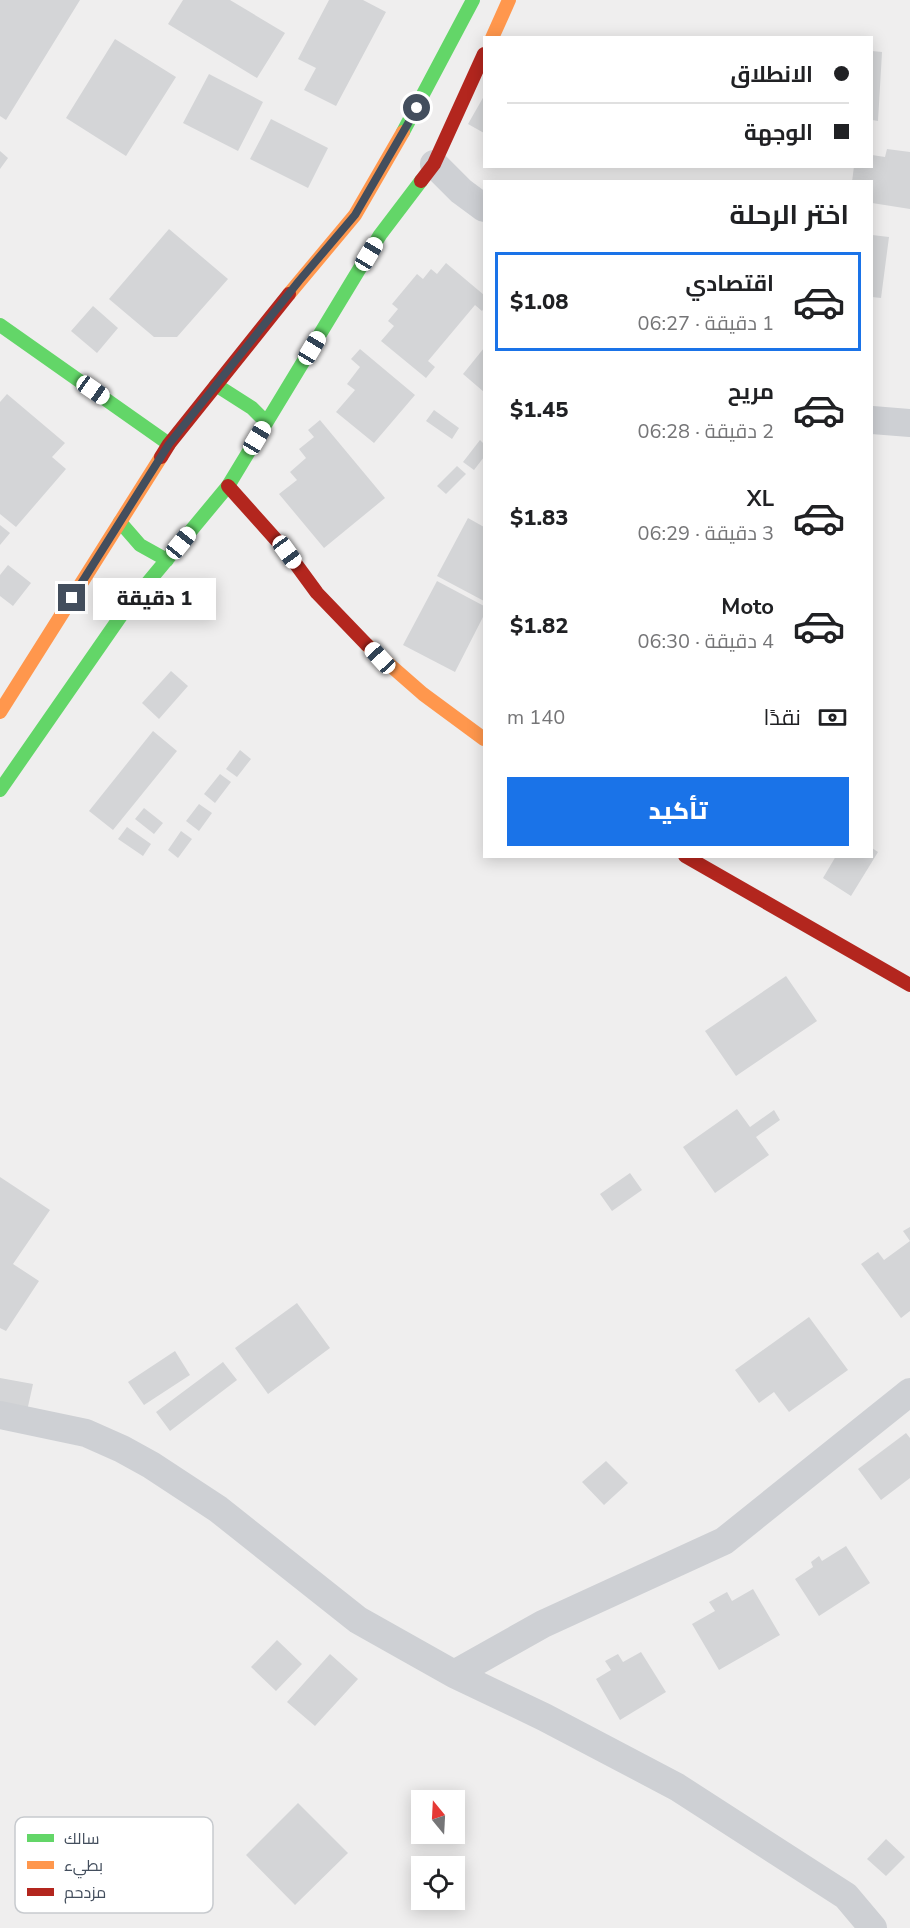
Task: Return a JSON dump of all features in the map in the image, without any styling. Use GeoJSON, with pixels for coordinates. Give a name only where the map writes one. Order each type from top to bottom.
{"type":"FeatureCollection","features":[{"type":"Feature","properties":{"kind":"main road"},"geometry":{"type":"LineString","coordinates":[[0,790],[125,610],[228,486],[266,422],[368,225],[403,132],[473,0]]}},
{"type":"Feature","properties":{"kind":"main road"},"geometry":{"type":"LineString","coordinates":[[493,36],[509,0]]}},
{"type":"Feature","properties":{"kind":"main road"},"geometry":{"type":"LineString","coordinates":[[0,712],[169,444],[299,281],[368,225],[434,164],[483,56]]}},
{"type":"Feature","properties":{"kind":"main road"},"geometry":{"type":"LineString","coordinates":[[0,325],[169,444]]}},
{"type":"Feature","properties":{"kind":"main road"},"geometry":{"type":"LineString","coordinates":[[216,385],[252,408],[266,422]]}},
{"type":"Feature","properties":{"kind":"main road"},"geometry":{"type":"LineString","coordinates":[[228,486],[287,552],[317,593],[380,658],[423,694],[483,738]]}},
{"type":"Feature","properties":{"kind":"main road"},"geometry":{"type":"LineString","coordinates":[[120,522],[134,541],[146,551],[167,560]]}},
{"type":"Feature","properties":{"kind":"main road"},"geometry":{"type":"LineString","coordinates":[[689,858],[910,985]]}},
{"type":"Feature","properties":{"kind":"street"},"geometry":{"type":"LineString","coordinates":[[434,164],[461,191],[483,207]]}},
{"type":"Feature","properties":{"kind":"street"},"geometry":{"type":"LineString","coordinates":[[873,420],[910,423]]}},
{"type":"Feature","properties":{"kind":"street"},"geometry":{"type":"LineString","coordinates":[[454,1674],[543,1624],[724,1541],[910,1392]]}},
{"type":"Feature","properties":{"kind":"street"},"geometry":{"type":"LineString","coordinates":[[0,1415],[86,1433],[122,1449],[218,1509],[358,1620],[454,1674],[535,1712],[677,1787],[846,1896],[873,1928]]}},
{"type":"Feature","properties":{"kind":"building"},"geometry":{"type":"Polygon","coordinates":[[[0,0],[80,0],[6,120],[0,116],[0,0]]]}},
{"type":"Feature","properties":{"kind":"building"},"geometry":{"type":"Polygon","coordinates":[[[183,0],[230,0],[285,33],[257,78],[168,24],[183,0]]]}},
{"type":"Feature","properties":{"kind":"building"},"geometry":{"type":"Polygon","coordinates":[[[329,0],[363,0],[386,12],[336,106],[304,90],[316,68],[298,59],[329,0]]]}},
{"type":"Feature","properties":{"kind":"building"},"geometry":{"type":"Polygon","coordinates":[[[115,39],[176,77],[126,156],[66,118],[115,39]]]}},
{"type":"Feature","properties":{"kind":"building"},"geometry":{"type":"Polygon","coordinates":[[[873,51],[882,52],[878,121],[873,120],[873,51]]]}},
{"type":"Feature","properties":{"kind":"building"},"geometry":{"type":"Polygon","coordinates":[[[209,74],[263,102],[238,151],[183,123],[209,74]]]}},
{"type":"Feature","properties":{"kind":"building"},"geometry":{"type":"Polygon","coordinates":[[[483,98],[483,132],[468,124],[483,98]]]}},
{"type":"Feature","properties":{"kind":"building"},"geometry":{"type":"Polygon","coordinates":[[[271,119],[328,148],[308,188],[250,159],[271,119]]]}},
{"type":"Feature","properties":{"kind":"building"},"geometry":{"type":"Polygon","coordinates":[[[887,149],[910,152],[910,209],[873,203],[873,180],[852,180],[854,168],[873,168],[873,155],[885,157],[887,149]]]}},
{"type":"Feature","properties":{"kind":"building"},"geometry":{"type":"Polygon","coordinates":[[[0,151],[8,158],[0,169],[0,151]]]}},
{"type":"Feature","properties":{"kind":"building"},"geometry":{"type":"Polygon","coordinates":[[[169,229],[228,279],[177,337],[154,337],[109,299],[169,229]]]}},
{"type":"Feature","properties":{"kind":"building"},"geometry":{"type":"Polygon","coordinates":[[[873,235],[889,237],[881,298],[873,297],[873,235]]]}},
{"type":"Feature","properties":{"kind":"building"},"geometry":{"type":"Polygon","coordinates":[[[446,263],[483,294],[483,310],[475,305],[428,361],[435,367],[426,378],[381,341],[394,326],[388,321],[398,309],[392,304],[417,274],[423,279],[431,269],[437,274],[446,263]]]}},
{"type":"Feature","properties":{"kind":"building"},"geometry":{"type":"Polygon","coordinates":[[[93,306],[118,328],[97,353],[71,331],[93,306]]]}},
{"type":"Feature","properties":{"kind":"building"},"geometry":{"type":"Polygon","coordinates":[[[360,349],[415,395],[374,443],[336,412],[355,390],[347,384],[360,367],[351,359],[360,349]]]}},
{"type":"Feature","properties":{"kind":"building"},"geometry":{"type":"Polygon","coordinates":[[[483,349],[483,391],[463,374],[483,349]]]}},
{"type":"Feature","properties":{"kind":"building"},"geometry":{"type":"Polygon","coordinates":[[[7,394],[65,443],[52,457],[66,469],[16,527],[0,514],[0,402],[7,394]]]}},
{"type":"Feature","properties":{"kind":"building"},"geometry":{"type":"Polygon","coordinates":[[[434,410],[459,428],[452,439],[426,421],[434,410]]]}},
{"type":"Feature","properties":{"kind":"building"},"geometry":{"type":"Polygon","coordinates":[[[320,420],[385,498],[324,548],[279,494],[297,480],[290,472],[306,458],[299,449],[314,437],[308,430],[320,420]]]}},
{"type":"Feature","properties":{"kind":"building"},"geometry":{"type":"Polygon","coordinates":[[[480,440],[483,443],[483,458],[474,470],[463,462],[480,440]]]}},
{"type":"Feature","properties":{"kind":"building"},"geometry":{"type":"Polygon","coordinates":[[[457,466],[466,474],[446,494],[437,486],[457,466]]]}},
{"type":"Feature","properties":{"kind":"building"},"geometry":{"type":"Polygon","coordinates":[[[468,518],[483,526],[483,600],[437,576],[468,518]]]}},
{"type":"Feature","properties":{"kind":"building"},"geometry":{"type":"Polygon","coordinates":[[[0,525],[10,533],[0,545],[0,525]]]}},
{"type":"Feature","properties":{"kind":"building"},"geometry":{"type":"Polygon","coordinates":[[[8,565],[31,583],[13,606],[0,596],[0,575],[8,565]]]}},
{"type":"Feature","properties":{"kind":"building"},"geometry":{"type":"Polygon","coordinates":[[[437,581],[483,605],[483,617],[455,672],[403,645],[437,581]]]}},
{"type":"Feature","properties":{"kind":"building"},"geometry":{"type":"Polygon","coordinates":[[[171,671],[188,686],[159,719],[142,703],[171,671]]]}},
{"type":"Feature","properties":{"kind":"building"},"geometry":{"type":"Polygon","coordinates":[[[153,731],[177,751],[113,830],[89,811],[153,731]]]}},
{"type":"Feature","properties":{"kind":"building"},"geometry":{"type":"Polygon","coordinates":[[[240,750],[251,759],[237,777],[226,769],[240,750]]]}},
{"type":"Feature","properties":{"kind":"building"},"geometry":{"type":"Polygon","coordinates":[[[220,774],[231,782],[215,803],[204,794],[220,774]]]}},
{"type":"Feature","properties":{"kind":"building"},"geometry":{"type":"Polygon","coordinates":[[[199,804],[212,813],[199,831],[186,821],[199,804]]]}},
{"type":"Feature","properties":{"kind":"building"},"geometry":{"type":"Polygon","coordinates":[[[144,808],[163,823],[154,834],[135,819],[144,808]]]}},
{"type":"Feature","properties":{"kind":"building"},"geometry":{"type":"Polygon","coordinates":[[[127,827],[151,844],[143,856],[118,839],[127,827]]]}},
{"type":"Feature","properties":{"kind":"building"},"geometry":{"type":"Polygon","coordinates":[[[181,831],[192,839],[178,858],[168,850],[181,831]]]}},
{"type":"Feature","properties":{"kind":"building"},"geometry":{"type":"Polygon","coordinates":[[[873,849],[878,852],[851,896],[823,878],[835,858],[873,858],[873,849]]]}},
{"type":"Feature","properties":{"kind":"building"},"geometry":{"type":"Polygon","coordinates":[[[786,976],[817,1021],[736,1076],[705,1031],[786,976]]]}},
{"type":"Feature","properties":{"kind":"building"},"geometry":{"type":"Polygon","coordinates":[[[737,1109],[750,1127],[774,1110],[780,1120],[756,1137],[769,1155],[715,1193],[683,1147],[737,1109]]]}},
{"type":"Feature","properties":{"kind":"building"},"geometry":{"type":"Polygon","coordinates":[[[630,1173],[642,1190],[612,1211],[600,1194],[630,1173]]]}},
{"type":"Feature","properties":{"kind":"building"},"geometry":{"type":"Polygon","coordinates":[[[0,1177],[50,1210],[13,1264],[39,1281],[6,1331],[0,1328],[0,1177]]]}},
{"type":"Feature","properties":{"kind":"building"},"geometry":{"type":"Polygon","coordinates":[[[910,1227],[910,1241],[903,1231],[910,1227]]]}},
{"type":"Feature","properties":{"kind":"building"},"geometry":{"type":"Polygon","coordinates":[[[910,1241],[910,1311],[901,1318],[861,1264],[878,1252],[884,1260],[910,1241]]]}},
{"type":"Feature","properties":{"kind":"building"},"geometry":{"type":"Polygon","coordinates":[[[297,1303],[330,1348],[268,1394],[235,1348],[297,1303]]]}},
{"type":"Feature","properties":{"kind":"building"},"geometry":{"type":"Polygon","coordinates":[[[809,1317],[848,1370],[789,1412],[774,1392],[759,1403],[735,1370],[809,1317]]]}},
{"type":"Feature","properties":{"kind":"building"},"geometry":{"type":"Polygon","coordinates":[[[175,1351],[190,1375],[144,1405],[128,1382],[175,1351]]]}},
{"type":"Feature","properties":{"kind":"building"},"geometry":{"type":"Polygon","coordinates":[[[223,1362],[237,1380],[170,1431],[156,1412],[223,1362]]]}},
{"type":"Feature","properties":{"kind":"building"},"geometry":{"type":"Polygon","coordinates":[[[0,1378],[33,1384],[27,1411],[0,1406],[0,1378]]]}},
{"type":"Feature","properties":{"kind":"building"},"geometry":{"type":"Polygon","coordinates":[[[906,1433],[910,1438],[910,1478],[881,1500],[858,1469],[906,1433]]]}},
{"type":"Feature","properties":{"kind":"building"},"geometry":{"type":"Polygon","coordinates":[[[606,1461],[628,1483],[604,1505],[582,1482],[606,1461]]]}},
{"type":"Feature","properties":{"kind":"building"},"geometry":{"type":"Polygon","coordinates":[[[846,1546],[870,1583],[819,1616],[795,1579],[813,1567],[811,1562],[819,1556],[822,1561],[846,1546]]]}},
{"type":"Feature","properties":{"kind":"building"},"geometry":{"type":"Polygon","coordinates":[[[753,1589],[780,1635],[719,1670],[692,1624],[715,1611],[709,1602],[727,1592],[732,1601],[753,1589]]]}},
{"type":"Feature","properties":{"kind":"building"},"geometry":{"type":"Polygon","coordinates":[[[277,1640],[302,1664],[276,1691],[251,1667],[277,1640]]]}},
{"type":"Feature","properties":{"kind":"building"},"geometry":{"type":"Polygon","coordinates":[[[641,1652],[666,1692],[620,1720],[596,1679],[611,1670],[605,1661],[618,1654],[623,1662],[641,1652]]]}},
{"type":"Feature","properties":{"kind":"building"},"geometry":{"type":"Polygon","coordinates":[[[330,1654],[358,1679],[315,1726],[287,1702],[330,1654]]]}},
{"type":"Feature","properties":{"kind":"building"},"geometry":{"type":"Polygon","coordinates":[[[298,1803],[348,1853],[295,1905],[246,1855],[298,1803]]]}},
{"type":"Feature","properties":{"kind":"building"},"geometry":{"type":"Polygon","coordinates":[[[886,1839],[905,1857],[886,1876],[867,1859],[886,1839]]]}},
{"type":"Feature","properties":{"kind":"traffic: fast"},"geometry":{"type":"LineString","coordinates":[[403,132],[473,0]]}},
{"type":"Feature","properties":{"kind":"traffic: fast"},"geometry":{"type":"LineString","coordinates":[[0,790],[125,610],[228,486],[380,235],[421,181]]}},
{"type":"Feature","properties":{"kind":"traffic: fast"},"geometry":{"type":"LineString","coordinates":[[0,325],[169,444]]}},
{"type":"Feature","properties":{"kind":"traffic: fast"},"geometry":{"type":"LineString","coordinates":[[216,385],[252,408],[266,422]]}},
{"type":"Feature","properties":{"kind":"traffic: fast"},"geometry":{"type":"LineString","coordinates":[[120,522],[140,545],[167,560]]}},
{"type":"Feature","properties":{"kind":"traffic: slow"},"geometry":{"type":"LineString","coordinates":[[493,36],[509,0]]}},
{"type":"Feature","properties":{"kind":"traffic: slow"},"geometry":{"type":"LineString","coordinates":[[289,294],[355,215],[403,132]]}},
{"type":"Feature","properties":{"kind":"traffic: slow"},"geometry":{"type":"LineString","coordinates":[[0,712],[161,457]]}},
{"type":"Feature","properties":{"kind":"traffic: slow"},"geometry":{"type":"LineString","coordinates":[[367,645],[423,694],[483,738]]}},
{"type":"Feature","properties":{"kind":"traffic: jam"},"geometry":{"type":"LineString","coordinates":[[421,181],[434,164],[483,56]]}},
{"type":"Feature","properties":{"kind":"traffic: jam"},"geometry":{"type":"LineString","coordinates":[[161,457],[289,294]]}},
{"type":"Feature","properties":{"kind":"traffic: jam"},"geometry":{"type":"LineString","coordinates":[[228,486],[287,552],[317,593],[367,645]]}},
{"type":"Feature","properties":{"kind":"traffic: jam"},"geometry":{"type":"LineString","coordinates":[[688,858],[910,985]]}},
{"type":"Feature","properties":{"kind":"route"},"geometry":{"type":"LineString","coordinates":[[72,598],[169,444],[299,281],[355,215],[417,108]]}}]}
